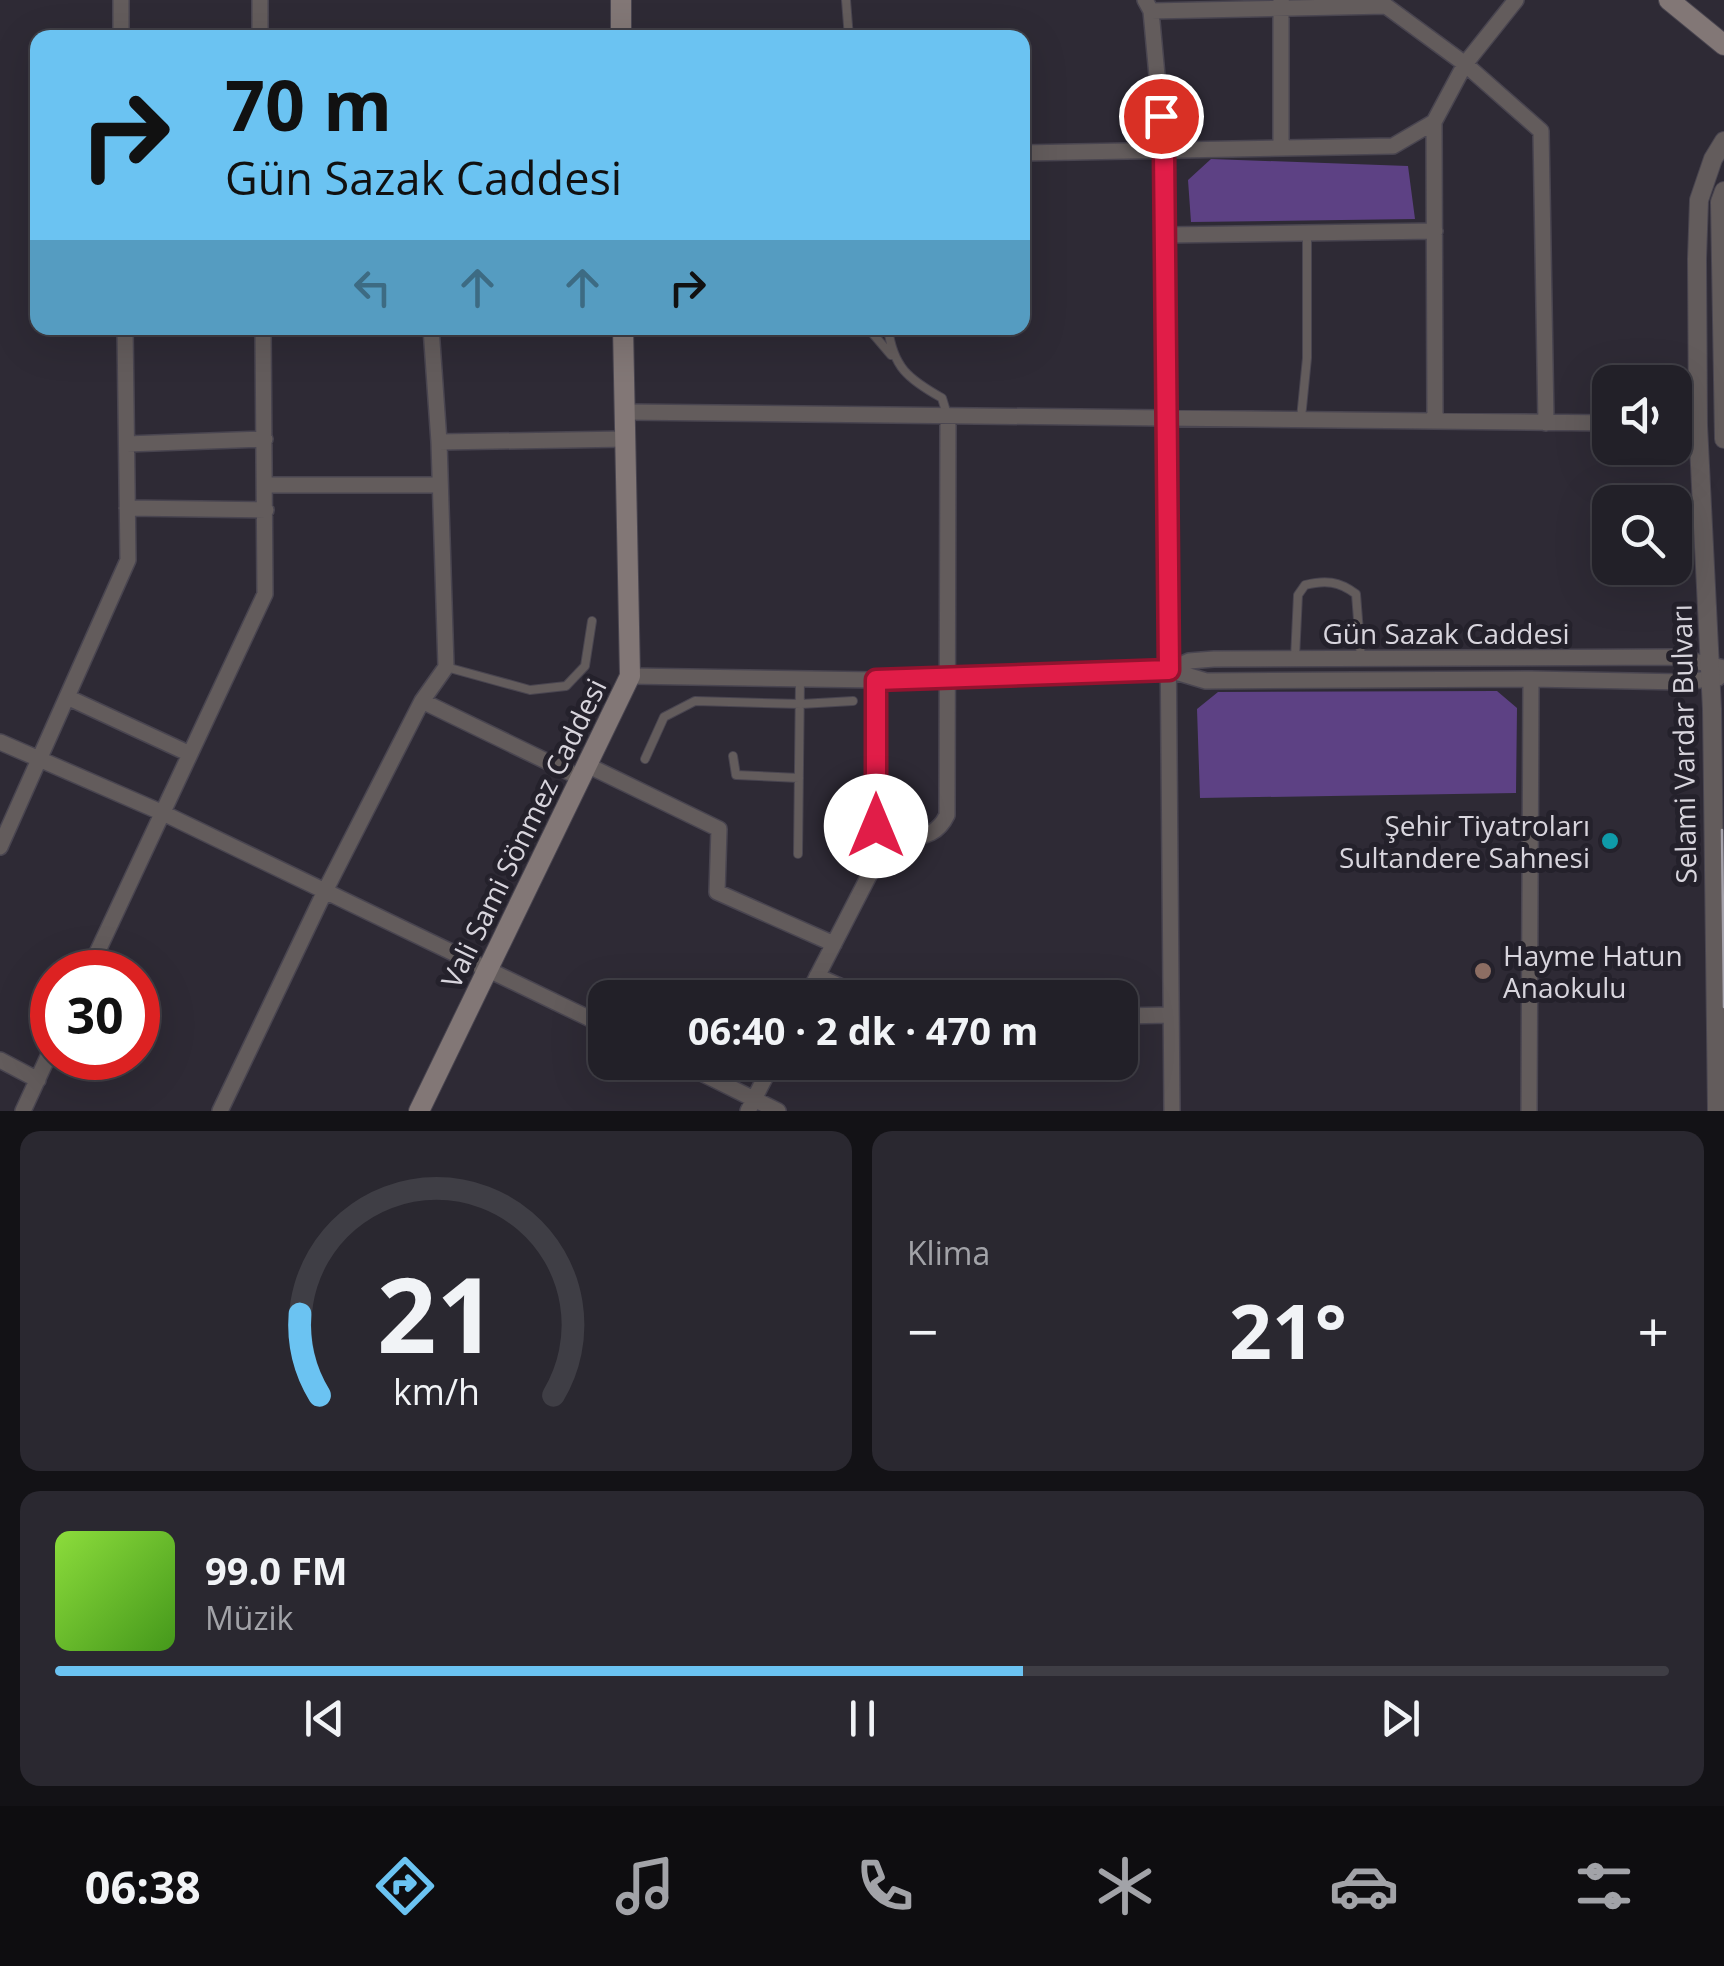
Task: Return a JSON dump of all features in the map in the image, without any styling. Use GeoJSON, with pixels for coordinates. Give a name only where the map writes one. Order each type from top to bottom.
{"type":"FeatureCollection","features":[{"type":"Feature","properties":{"kind":"main road"},"geometry":{"type":"LineString","coordinates":[[621,0],[621,30]]}},
{"type":"Feature","properties":{"kind":"main road"},"geometry":{"type":"LineString","coordinates":[[1669,0],[1724,45]]}},
{"type":"Feature","properties":{"kind":"main road","name":"Vali Sami Sönmez Caddesi"},"geometry":{"type":"LineString","coordinates":[[419,1111],[630,676],[624,335]]}},
{"type":"Feature","properties":{"kind":"street"},"geometry":{"type":"LineString","coordinates":[[121,0],[122,30]]}},
{"type":"Feature","properties":{"kind":"street"},"geometry":{"type":"LineString","coordinates":[[260,0],[260,30]]}},
{"type":"Feature","properties":{"kind":"street"},"geometry":{"type":"LineString","coordinates":[[1435,420],[1434,122],[1464,64],[1516,0]]}},
{"type":"Feature","properties":{"kind":"street"},"geometry":{"type":"LineString","coordinates":[[1281,4],[1281,147]]}},
{"type":"Feature","properties":{"kind":"street"},"geometry":{"type":"LineString","coordinates":[[1172,1111],[1164,151],[1148,6],[1386,6],[1464,64],[1541,131],[1546,423]]}},
{"type":"Feature","properties":{"kind":"street"},"geometry":{"type":"LineString","coordinates":[[1030,153],[1393,146],[1434,122]]}},
{"type":"Feature","properties":{"kind":"street","name":"Selami Vardar Bulvarı"},"geometry":{"type":"LineString","coordinates":[[1717,1111],[1717,672],[1698,425],[1696,259],[1700,200],[1713,159],[1724,141]]}},
{"type":"Feature","properties":{"kind":"street"},"geometry":{"type":"LineString","coordinates":[[1724,191],[1720,202],[1724,439]]}},
{"type":"Feature","properties":{"kind":"street"},"geometry":{"type":"LineString","coordinates":[[1165,235],[1435,231]]}},
{"type":"Feature","properties":{"kind":"street"},"geometry":{"type":"LineString","coordinates":[[0,846],[128,560],[125,335]]}},
{"type":"Feature","properties":{"kind":"street"},"geometry":{"type":"LineString","coordinates":[[98,950],[265,594],[263,335]]}},
{"type":"Feature","properties":{"kind":"street"},"geometry":{"type":"LineString","coordinates":[[220,1111],[324,891],[422,702],[446,667],[439,442],[431,335]]}},
{"type":"Feature","properties":{"kind":"street"},"geometry":{"type":"LineString","coordinates":[[625,412],[1592,424]]}},
{"type":"Feature","properties":{"kind":"street"},"geometry":{"type":"LineString","coordinates":[[816,980],[876,862],[893,841],[928,836],[940,828],[947,814],[948,418]]}},
{"type":"Feature","properties":{"kind":"street"},"geometry":{"type":"LineString","coordinates":[[1692,425],[1698,425]]}},
{"type":"Feature","properties":{"kind":"street"},"geometry":{"type":"LineString","coordinates":[[126,444],[265,439]]}},
{"type":"Feature","properties":{"kind":"street"},"geometry":{"type":"LineString","coordinates":[[439,442],[626,439]]}},
{"type":"Feature","properties":{"kind":"street"},"geometry":{"type":"LineString","coordinates":[[266,485],[439,485]]}},
{"type":"Feature","properties":{"kind":"street"},"geometry":{"type":"LineString","coordinates":[[128,508],[266,510]]}},
{"type":"Feature","properties":{"kind":"street","name":"Gün Sazak Caddesi"},"geometry":{"type":"LineString","coordinates":[[1169,670],[1190,661],[1214,658],[1677,657],[1717,672]]}},
{"type":"Feature","properties":{"kind":"street","name":"Gün Sazak Caddesi"},"geometry":{"type":"LineString","coordinates":[[630,676],[876,680],[1169,670],[1206,681],[1683,682],[1717,672]]}},
{"type":"Feature","properties":{"kind":"street"},"geometry":{"type":"LineString","coordinates":[[1530,1111],[1531,679]]}},
{"type":"Feature","properties":{"kind":"street"},"geometry":{"type":"LineString","coordinates":[[876,680],[876,862]]}},
{"type":"Feature","properties":{"kind":"street"},"geometry":{"type":"LineString","coordinates":[[67,697],[190,754]]}},
{"type":"Feature","properties":{"kind":"street"},"geometry":{"type":"LineString","coordinates":[[422,702],[719,829],[717,892],[834,944]]}},
{"type":"Feature","properties":{"kind":"street"},"geometry":{"type":"LineString","coordinates":[[0,742],[163,814],[588,1018]]}},
{"type":"Feature","properties":{"kind":"street"},"geometry":{"type":"LineString","coordinates":[[818,976],[827,980]]}},
{"type":"Feature","properties":{"kind":"street"},"geometry":{"type":"LineString","coordinates":[[1138,1016],[1171,1015]]}},
{"type":"Feature","properties":{"kind":"street"},"geometry":{"type":"LineString","coordinates":[[0,1060],[30,1076]]}},
{"type":"Feature","properties":{"kind":"street"},"geometry":{"type":"LineString","coordinates":[[25,1110],[38,1080]]}},
{"type":"Feature","properties":{"kind":"street"},"geometry":{"type":"LineString","coordinates":[[709,1080],[751,1105],[778,1111]]}},
{"type":"Feature","properties":{"kind":"street"},"geometry":{"type":"LineString","coordinates":[[751,1105],[764,1080]]}},
{"type":"Feature","properties":{"kind":"lane"},"geometry":{"type":"LineString","coordinates":[[846,0],[848,30]]}},
{"type":"Feature","properties":{"kind":"lane"},"geometry":{"type":"LineString","coordinates":[[1301,419],[1307,358],[1308,233]]}},
{"type":"Feature","properties":{"kind":"lane"},"geometry":{"type":"LineString","coordinates":[[874,335],[918,385],[942,398],[948,418]]}},
{"type":"Feature","properties":{"kind":"lane"},"geometry":{"type":"LineString","coordinates":[[889,335],[891,355]]}},
{"type":"Feature","properties":{"kind":"lane"},"geometry":{"type":"LineString","coordinates":[[1296,658],[1298,595],[1305,585],[1323,581],[1344,584],[1356,594],[1361,658]]}},
{"type":"Feature","properties":{"kind":"lane"},"geometry":{"type":"LineString","coordinates":[[446,667],[530,690],[566,686],[585,666],[592,621]]}},
{"type":"Feature","properties":{"kind":"lane"},"geometry":{"type":"LineString","coordinates":[[798,854],[800,678]]}},
{"type":"Feature","properties":{"kind":"lane"},"geometry":{"type":"LineString","coordinates":[[645,759],[664,717],[695,701],[852,701]]}},
{"type":"Feature","properties":{"kind":"lane"},"geometry":{"type":"LineString","coordinates":[[733,756],[736,775],[799,778]]}},
{"type":"Feature","properties":{"kind":"shaded area"},"geometry":{"type":"Polygon","coordinates":[[[1211,159],[1408,166],[1415,219],[1191,222],[1188,180],[1211,159]]]}},
{"type":"Feature","properties":{"kind":"shaded area"},"geometry":{"type":"Polygon","coordinates":[[[1497,691],[1517,708],[1516,793],[1200,798],[1197,709],[1218,692],[1497,691]]]}},
{"type":"Feature","properties":{"kind":"tram line"},"geometry":{"type":"LineString","coordinates":[[1722,830],[1724,1007]]}},
{"type":"Feature","properties":{"kind":"place","name":"Şehir Tiyatroları Sultandere Sahnesi"},"geometry":{"type":"Point","coordinates":[1610,841]}},
{"type":"Feature","properties":{"kind":"place","name":"Hayme Hatun Anaokulu"},"geometry":{"type":"Point","coordinates":[1483,971]}},
{"type":"Feature","properties":{"kind":"route"},"geometry":{"type":"LineString","coordinates":[[876,826],[876,680],[1169,670],[1161,116]]}}]}
